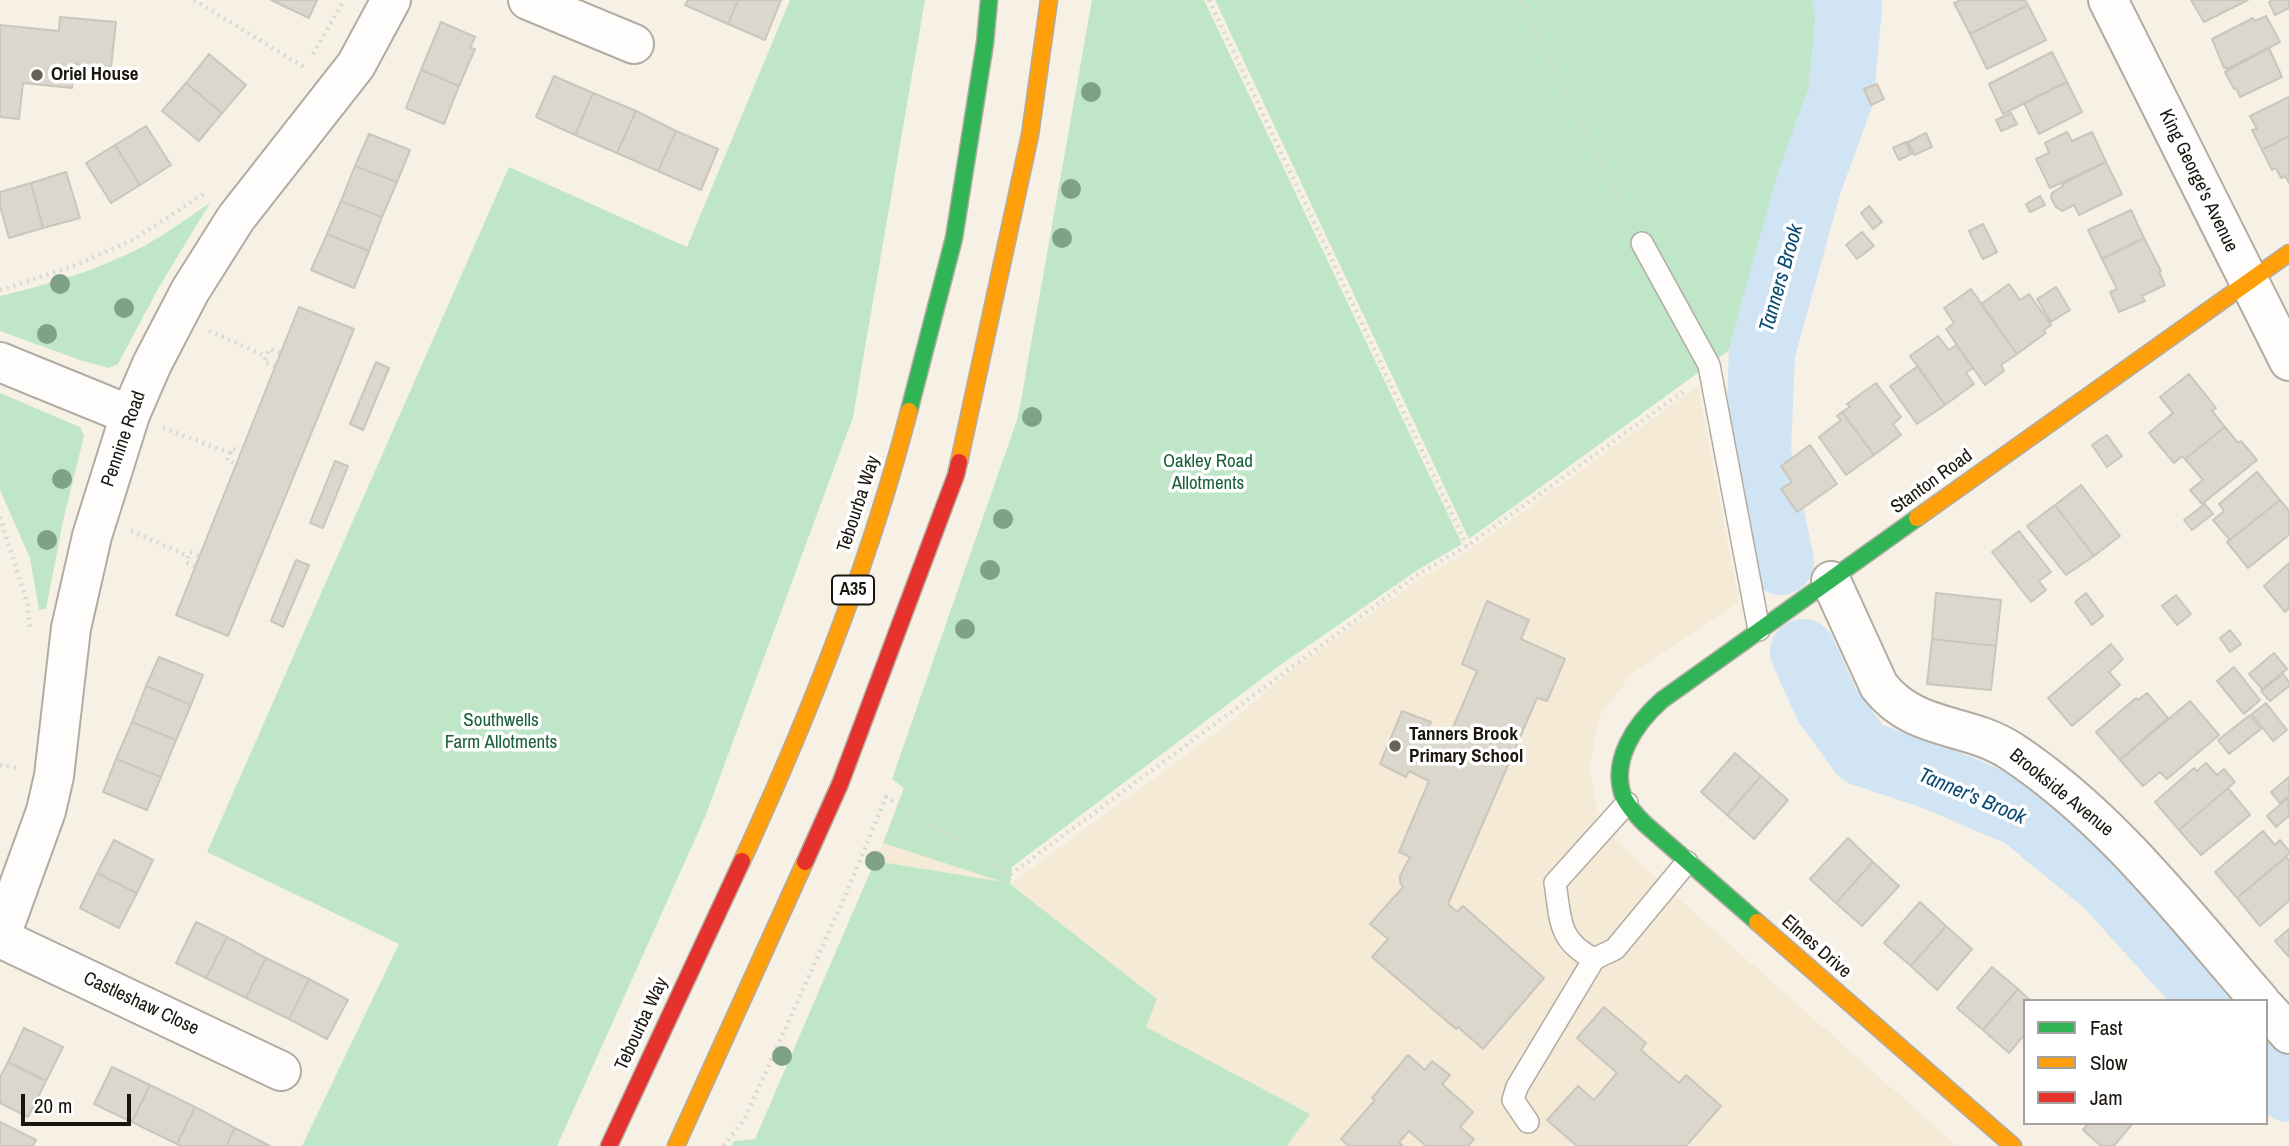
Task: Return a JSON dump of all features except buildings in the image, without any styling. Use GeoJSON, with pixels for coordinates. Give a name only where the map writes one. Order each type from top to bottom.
{"type":"FeatureCollection","features":[{"type":"Feature","properties":{"kind":"main road","name":"Tebourba Way"},"geometry":{"type":"LineString","coordinates":[[609,1146],[788,762],[847,609],[900,449],[954,238],[985,43],[989,0]]}},
{"type":"Feature","properties":{"kind":"main road"},"geometry":{"type":"LineString","coordinates":[[676,1146],[840,784],[956,475],[1030,135],[1049,0]]}},
{"type":"Feature","properties":{"kind":"main road","name":"Stanton Road"},"geometry":{"type":"LineString","coordinates":[[1627,803],[1620,784],[1621,763],[1629,735],[1653,706],[2289,253]]}},
{"type":"Feature","properties":{"kind":"main road","name":"Elmes Drive"},"geometry":{"type":"LineString","coordinates":[[1627,803],[1645,824],[2013,1146]]}},
{"type":"Feature","properties":{"kind":"street","name":"Pennine Road"},"geometry":{"type":"LineString","coordinates":[[0,938],[52,788],[71,628],[98,517],[130,415],[176,317],[236,218],[356,65],[391,0]]}},
{"type":"Feature","properties":{"kind":"street"},"geometry":{"type":"LineString","coordinates":[[528,0],[634,44]]}},
{"type":"Feature","properties":{"kind":"street","name":"King George's Avenue"},"geometry":{"type":"LineString","coordinates":[[2108,0],[2289,361]]}},
{"type":"Feature","properties":{"kind":"street"},"geometry":{"type":"LineString","coordinates":[[0,362],[130,415]]}},
{"type":"Feature","properties":{"kind":"street","name":"Brookside Avenue"},"geometry":{"type":"LineString","coordinates":[[1831,581],[1879,686],[1890,700],[1906,712],[1924,720],[1987,738],[2011,751],[2070,797],[2117,838],[2258,999]]}},
{"type":"Feature","properties":{"kind":"street","name":"Castleshaw Close"},"geometry":{"type":"LineString","coordinates":[[0,938],[281,1071]]}},
{"type":"Feature","properties":{"kind":"street"},"geometry":{"type":"LineString","coordinates":[[2268,1010],[2289,1034]]}},
{"type":"Feature","properties":{"kind":"lane"},"geometry":{"type":"LineString","coordinates":[[1642,243],[1709,365],[1759,631]]}},
{"type":"Feature","properties":{"kind":"lane"},"geometry":{"type":"LineString","coordinates":[[1594,959],[1577,950],[1563,931],[1555,883],[1627,803]]}},
{"type":"Feature","properties":{"kind":"lane"},"geometry":{"type":"LineString","coordinates":[[1528,1122],[1513,1100],[1517,1087],[1594,959],[1615,949],[1688,862]]}},
{"type":"Feature","properties":{"kind":"path"},"geometry":{"type":"LineString","coordinates":[[194,0],[338,88]]}},
{"type":"Feature","properties":{"kind":"path"},"geometry":{"type":"LineString","coordinates":[[298,78],[344,0]]}},
{"type":"Feature","properties":{"kind":"path"},"geometry":{"type":"LineString","coordinates":[[1209,0],[1467,546]]}},
{"type":"Feature","properties":{"kind":"path"},"geometry":{"type":"LineString","coordinates":[[1521,0],[1615,196],[1642,243]]}},
{"type":"Feature","properties":{"kind":"path"},"geometry":{"type":"LineString","coordinates":[[0,290],[71,267],[133,240],[212,188]]}},
{"type":"Feature","properties":{"kind":"path"},"geometry":{"type":"LineString","coordinates":[[176,317],[266,356]]}},
{"type":"Feature","properties":{"kind":"path"},"geometry":{"type":"LineString","coordinates":[[275,366],[264,362],[266,356],[269,349],[280,353]]}},
{"type":"Feature","properties":{"kind":"path"},"geometry":{"type":"LineString","coordinates":[[724,1146],[745,1118],[846,894],[886,797],[1011,874],[1417,575],[1467,546],[1710,372]]}},
{"type":"Feature","properties":{"kind":"path"},"geometry":{"type":"LineString","coordinates":[[130,415],[230,453]]}},
{"type":"Feature","properties":{"kind":"path"},"geometry":{"type":"LineString","coordinates":[[236,464],[227,460],[232,447],[240,452]]}},
{"type":"Feature","properties":{"kind":"path"},"geometry":{"type":"LineString","coordinates":[[0,517],[28,606],[30,633]]}},
{"type":"Feature","properties":{"kind":"path"},"geometry":{"type":"LineString","coordinates":[[98,517],[188,556]]}},
{"type":"Feature","properties":{"kind":"path"},"geometry":{"type":"LineString","coordinates":[[195,566],[186,562],[188,556],[190,552],[199,556]]}},
{"type":"Feature","properties":{"kind":"path"},"geometry":{"type":"LineString","coordinates":[[0,765],[19,769]]}},
{"type":"Feature","properties":{"kind":"shaded area","name":"Tanners Brook Primary School"},"geometry":{"type":"Polygon","coordinates":[[[1698,386],[1739,602],[1632,673],[1599,717],[1589,770],[1601,825],[1664,886],[1957,1146],[758,1146],[755,1140],[883,843],[1010,884],[1231,722],[1284,676],[1422,577],[1464,554],[1698,386]]]}},
{"type":"Feature","properties":{"kind":"green space","name":"Southwells Farm Allotments"},"geometry":{"type":"Polygon","coordinates":[[[790,0],[925,0],[853,417],[705,817],[557,1146],[302,1146],[399,944],[207,852],[509,167],[687,247],[790,0]]]}},
{"type":"Feature","properties":{"kind":"green space","name":"Oakley Road Allotments"},"geometry":{"type":"Polygon","coordinates":[[[1092,0],[1204,0],[1462,544],[1416,571],[1276,668],[1012,867],[1010,884],[1157,999],[1146,1027],[1310,1114],[1287,1146],[731,1146],[734,1141],[755,1139],[875,861],[1003,882],[883,843],[904,788],[892,779],[1018,417],[1092,0]]]}},
{"type":"Feature","properties":{"kind":"green space"},"geometry":{"type":"Polygon","coordinates":[[[1215,0],[1829,0],[1812,85],[1788,169],[1750,335],[1469,539],[1215,0]]]}},
{"type":"Feature","properties":{"kind":"green space"},"geometry":{"type":"Polygon","coordinates":[[[210,203],[159,287],[118,364],[109,368],[80,360],[0,331],[0,296],[103,265],[161,236],[210,203]]]}},
{"type":"Feature","properties":{"kind":"green space"},"geometry":{"type":"Polygon","coordinates":[[[0,393],[80,427],[84,436],[63,521],[46,609],[39,610],[30,558],[0,490],[0,393]]]}},
{"type":"Feature","properties":{"kind":"waterway","name":"Tanners Brook"},"geometry":{"type":"LineString","coordinates":[[1781,562],[1758,452],[1762,352],[1809,183],[1841,95],[1849,7],[1845,0]]}},
{"type":"Feature","properties":{"kind":"waterway","name":"Tanner's Brook"},"geometry":{"type":"LineString","coordinates":[[1803,652],[1827,705],[1862,753],[1934,777],[2023,815],[2108,885],[2211,999]]}},
{"type":"Feature","properties":{"kind":"waterway","name":"Tanner's Brook"},"geometry":{"type":"LineString","coordinates":[[2268,1065],[2289,1089]]}},
{"type":"Feature","properties":{"kind":"traffic: fast"},"geometry":{"type":"LineString","coordinates":[[909,411],[954,238],[985,43],[989,0]]}},
{"type":"Feature","properties":{"kind":"traffic: fast"},"geometry":{"type":"LineString","coordinates":[[1757,922],[1645,824],[1628,805],[1620,784],[1620,770],[1628,744],[1643,720],[1662,700],[1917,518]]}},
{"type":"Feature","properties":{"kind":"traffic: slow"},"geometry":{"type":"LineString","coordinates":[[959,462],[1030,135],[1049,0]]}},
{"type":"Feature","properties":{"kind":"traffic: slow"},"geometry":{"type":"LineString","coordinates":[[1917,518],[2289,253]]}},
{"type":"Feature","properties":{"kind":"traffic: slow"},"geometry":{"type":"LineString","coordinates":[[742,861],[836,640],[875,526],[909,411]]}},
{"type":"Feature","properties":{"kind":"traffic: slow"},"geometry":{"type":"LineString","coordinates":[[676,1146],[805,862]]}},
{"type":"Feature","properties":{"kind":"traffic: slow"},"geometry":{"type":"LineString","coordinates":[[1757,922],[2013,1146]]}},
{"type":"Feature","properties":{"kind":"traffic: jam"},"geometry":{"type":"LineString","coordinates":[[805,862],[840,784],[959,462]]}},
{"type":"Feature","properties":{"kind":"traffic: jam"},"geometry":{"type":"LineString","coordinates":[[609,1146],[742,861]]}},
{"type":"Feature","properties":{"kind":"place","name":"Oriel House"},"geometry":{"type":"Point","coordinates":[37,75]}},
{"type":"Feature","properties":{"kind":"place","name":"Tanners Brook Primary School"},"geometry":{"type":"Point","coordinates":[1395,746]}}]}
